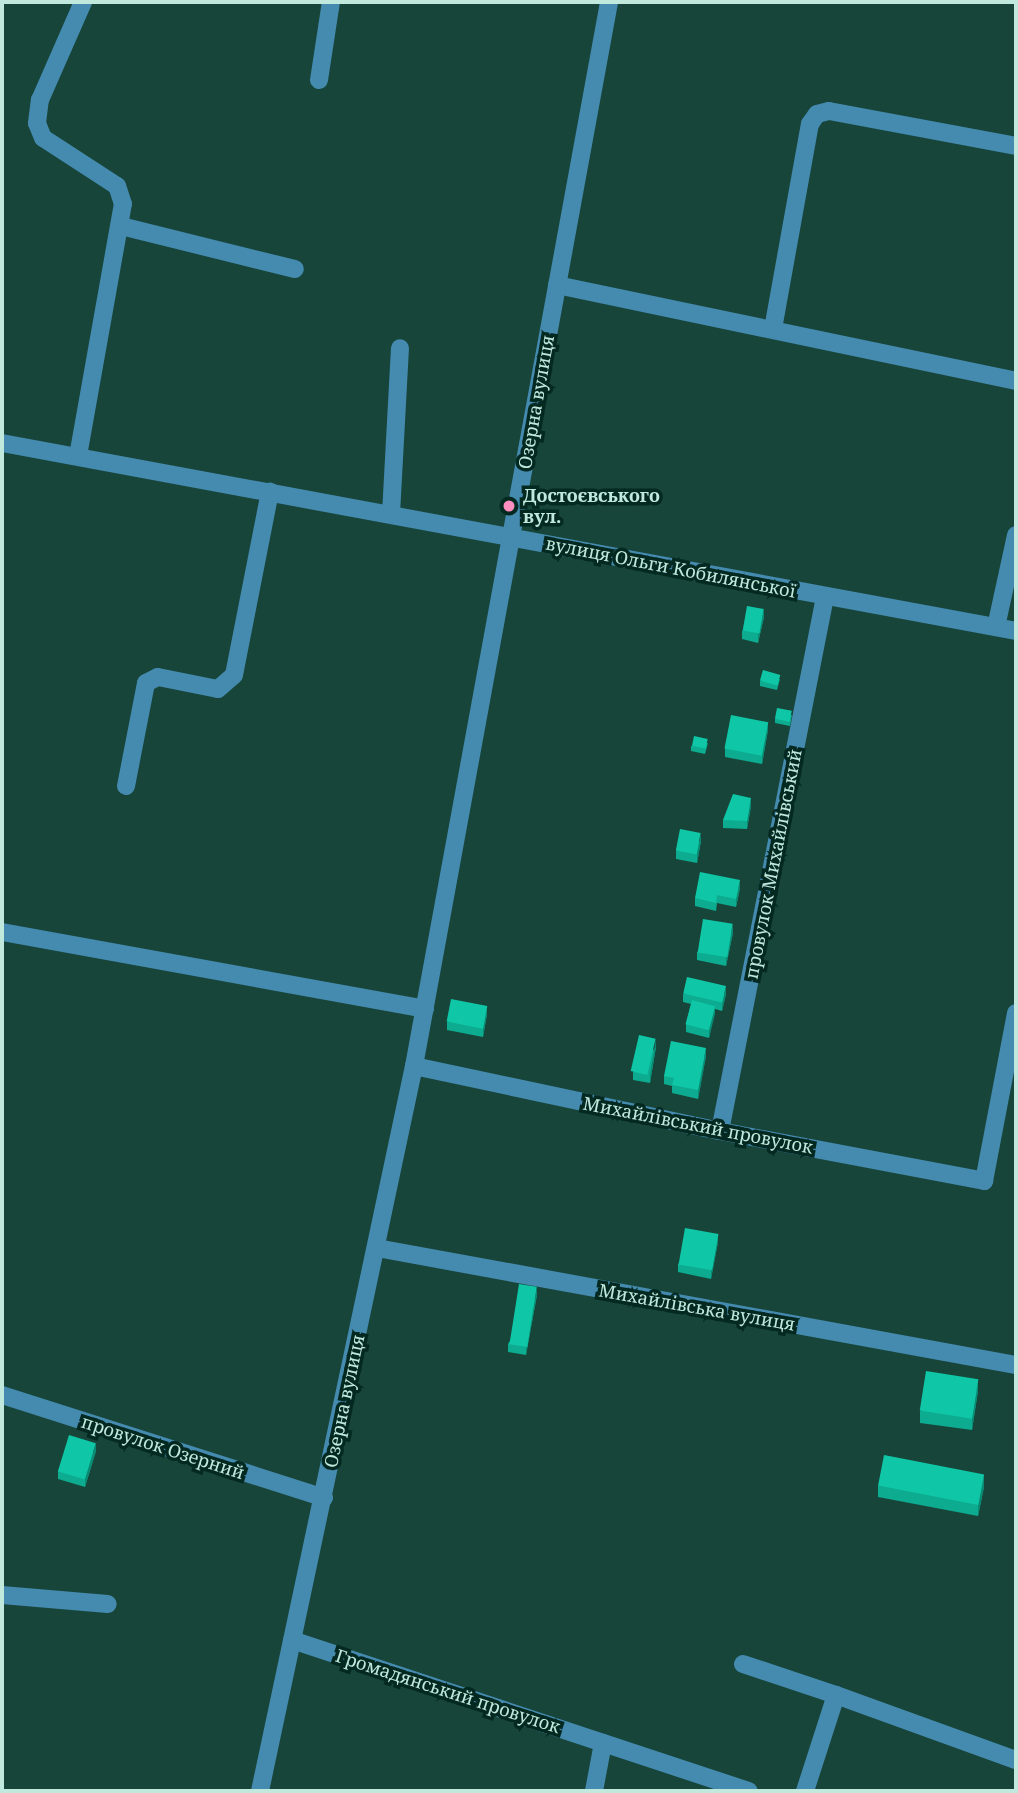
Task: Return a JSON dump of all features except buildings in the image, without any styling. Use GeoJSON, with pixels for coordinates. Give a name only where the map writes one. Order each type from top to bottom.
{"type":"FeatureCollection","features":[{"type":"Feature","properties":{"kind":"street"},"geometry":{"type":"LineString","coordinates":[[78,456],[123,204],[117,186],[43,138],[37,123],[40,100],[83,2]]}},
{"type":"Feature","properties":{"kind":"street"},"geometry":{"type":"LineString","coordinates":[[319,80],[331,2]]}},
{"type":"Feature","properties":{"kind":"street","name":"Озерна вулиця"},"geometry":{"type":"LineString","coordinates":[[260,1791],[414,1066],[609,2]]}},
{"type":"Feature","properties":{"kind":"street"},"geometry":{"type":"LineString","coordinates":[[773,329],[810,124],[817,114],[830,111],[1016,146]]}},
{"type":"Feature","properties":{"kind":"street"},"geometry":{"type":"LineString","coordinates":[[121,226],[295,270]]}},
{"type":"Feature","properties":{"kind":"street"},"geometry":{"type":"LineString","coordinates":[[557,285],[1016,381]]}},
{"type":"Feature","properties":{"kind":"street"},"geometry":{"type":"LineString","coordinates":[[391,514],[400,348]]}},
{"type":"Feature","properties":{"kind":"street","name":"вулиця Ольги Кобилянської"},"geometry":{"type":"LineString","coordinates":[[2,443],[1016,631]]}},
{"type":"Feature","properties":{"kind":"street"},"geometry":{"type":"LineString","coordinates":[[125,786],[146,683],[158,677],[218,689],[234,675],[270,492]]}},
{"type":"Feature","properties":{"kind":"street"},"geometry":{"type":"LineString","coordinates":[[996,627],[1016,535]]}},
{"type":"Feature","properties":{"kind":"street","name":"провулок Михайлівський"},"geometry":{"type":"LineString","coordinates":[[720,1131],[825,597]]}},
{"type":"Feature","properties":{"kind":"street"},"geometry":{"type":"LineString","coordinates":[[2,932],[425,1009]]}},
{"type":"Feature","properties":{"kind":"street","name":"Михайлівський провулок"},"geometry":{"type":"LineString","coordinates":[[414,1066],[720,1131],[984,1181],[1016,1013]]}},
{"type":"Feature","properties":{"kind":"street","name":"Михайлівська вулиця"},"geometry":{"type":"LineString","coordinates":[[377,1248],[1016,1365]]}},
{"type":"Feature","properties":{"kind":"street","name":"провулок Озерний"},"geometry":{"type":"LineString","coordinates":[[2,1395],[324,1498]]}},
{"type":"Feature","properties":{"kind":"street"},"geometry":{"type":"LineString","coordinates":[[2,1595],[108,1604]]}},
{"type":"Feature","properties":{"kind":"street","name":"Громадянський провулок"},"geometry":{"type":"LineString","coordinates":[[292,1640],[749,1791]]}},
{"type":"Feature","properties":{"kind":"street"},"geometry":{"type":"LineString","coordinates":[[743,1664],[1016,1759]]}},
{"type":"Feature","properties":{"kind":"street"},"geometry":{"type":"LineString","coordinates":[[805,1791],[836,1695]]}},
{"type":"Feature","properties":{"kind":"street"},"geometry":{"type":"LineString","coordinates":[[594,1791],[603,1743]]}},
{"type":"Feature","properties":{"kind":"place","name":"Достоєвського вул."},"geometry":{"type":"Point","coordinates":[509,506]}}]}
